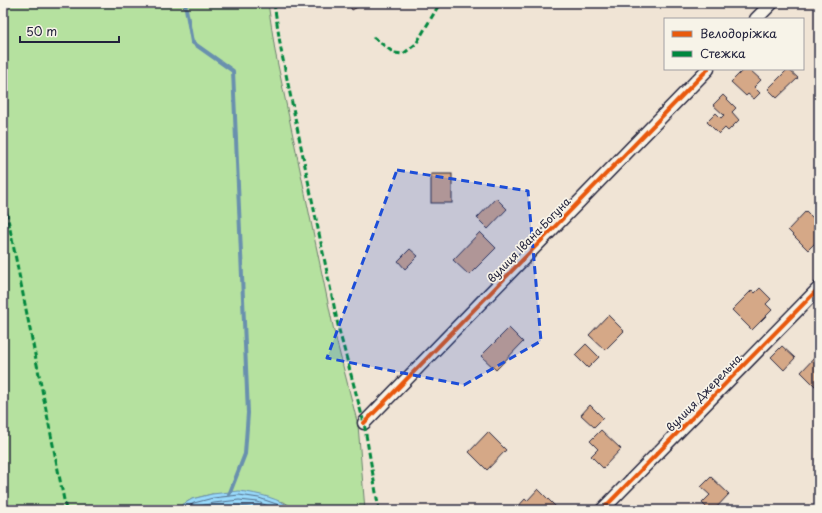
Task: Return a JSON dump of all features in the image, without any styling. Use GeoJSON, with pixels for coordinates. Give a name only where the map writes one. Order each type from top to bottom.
{"type":"FeatureCollection","features":[{"type":"Feature","properties":{"kind":"street"},"geometry":{"type":"LineString","coordinates":[[757,18],[772,3]]}},
{"type":"Feature","properties":{"kind":"street","name":"вулиця Івана Богуна"},"geometry":{"type":"LineString","coordinates":[[364,423],[707,70]]}},
{"type":"Feature","properties":{"kind":"street","name":"вулиця Джерельна"},"geometry":{"type":"LineString","coordinates":[[602,510],[819,288]]}},
{"type":"Feature","properties":{"kind":"highlighted area"},"geometry":{"type":"Polygon","coordinates":[[[397,170],[528,191],[541,341],[464,385],[327,358],[397,170]]]}},
{"type":"Feature","properties":{"kind":"green space"},"geometry":{"type":"Polygon","coordinates":[[[3,3],[268,3],[275,51],[334,331],[358,425],[365,510],[296,510],[284,502],[212,494],[192,499],[174,510],[3,510],[3,3]]]}},
{"type":"Feature","properties":{"kind":"water"},"geometry":{"type":"Polygon","coordinates":[[[239,491],[269,497],[296,510],[174,510],[192,499],[212,494],[239,491]]]}},
{"type":"Feature","properties":{"kind":"building"},"geometry":{"type":"Polygon","coordinates":[[[348,3],[365,3],[352,10],[348,3]]]}},
{"type":"Feature","properties":{"kind":"building"},"geometry":{"type":"Polygon","coordinates":[[[743,70],[750,70],[761,80],[754,87],[760,93],[754,99],[748,94],[746,96],[731,82],[743,70]]]}},
{"type":"Feature","properties":{"kind":"building"},"geometry":{"type":"Polygon","coordinates":[[[787,70],[789,70],[798,78],[777,98],[768,89],[787,70]]]}},
{"type":"Feature","properties":{"kind":"building"},"geometry":{"type":"Polygon","coordinates":[[[723,95],[736,108],[732,112],[739,120],[728,131],[725,128],[719,134],[707,122],[716,113],[721,118],[724,115],[713,105],[723,95]]]}},
{"type":"Feature","properties":{"kind":"building"},"geometry":{"type":"Polygon","coordinates":[[[431,174],[452,174],[452,203],[431,203],[431,174]]]}},
{"type":"Feature","properties":{"kind":"building"},"geometry":{"type":"Polygon","coordinates":[[[496,198],[507,209],[488,229],[477,218],[496,198]]]}},
{"type":"Feature","properties":{"kind":"building"},"geometry":{"type":"Polygon","coordinates":[[[806,211],[819,224],[819,239],[808,250],[788,230],[806,211]]]}},
{"type":"Feature","properties":{"kind":"building"},"geometry":{"type":"Polygon","coordinates":[[[480,232],[496,248],[469,275],[453,260],[480,232]]]}},
{"type":"Feature","properties":{"kind":"building"},"geometry":{"type":"Polygon","coordinates":[[[410,249],[418,256],[405,269],[398,261],[410,249]]]}},
{"type":"Feature","properties":{"kind":"building"},"geometry":{"type":"Polygon","coordinates":[[[760,288],[771,299],[766,304],[772,310],[752,330],[732,310],[752,290],[755,293],[760,288]]]}},
{"type":"Feature","properties":{"kind":"building"},"geometry":{"type":"Polygon","coordinates":[[[608,315],[624,331],[605,350],[589,335],[608,315]]]}},
{"type":"Feature","properties":{"kind":"building"},"geometry":{"type":"Polygon","coordinates":[[[509,328],[523,342],[496,370],[481,356],[509,328]]]}},
{"type":"Feature","properties":{"kind":"building"},"geometry":{"type":"Polygon","coordinates":[[[586,344],[599,357],[588,368],[575,355],[586,344]]]}},
{"type":"Feature","properties":{"kind":"building"},"geometry":{"type":"Polygon","coordinates":[[[782,346],[795,358],[784,370],[771,357],[782,346]]]}},
{"type":"Feature","properties":{"kind":"building"},"geometry":{"type":"Polygon","coordinates":[[[817,355],[819,357],[819,384],[816,387],[801,372],[817,355]]]}},
{"type":"Feature","properties":{"kind":"building"},"geometry":{"type":"Polygon","coordinates":[[[590,405],[603,418],[594,427],[581,415],[590,405]]]}},
{"type":"Feature","properties":{"kind":"building"},"geometry":{"type":"Polygon","coordinates":[[[601,430],[621,449],[603,468],[591,456],[598,449],[590,441],[601,430]]]}},
{"type":"Feature","properties":{"kind":"building"},"geometry":{"type":"Polygon","coordinates":[[[488,432],[506,450],[487,470],[469,452],[488,432]]]}},
{"type":"Feature","properties":{"kind":"building"},"geometry":{"type":"Polygon","coordinates":[[[711,477],[729,494],[714,510],[709,510],[702,503],[710,495],[701,487],[711,477]]]}},
{"type":"Feature","properties":{"kind":"building"},"geometry":{"type":"Polygon","coordinates":[[[538,489],[559,510],[515,510],[525,499],[527,501],[538,489]]]}},
{"type":"Feature","properties":{"kind":"waterway"},"geometry":{"type":"LineString","coordinates":[[185,3],[192,42],[233,71],[248,413],[245,454],[229,495]]}},
{"type":"Feature","properties":{"kind":"marked path"},"geometry":{"type":"LineString","coordinates":[[274,3],[281,50],[339,330],[364,423],[379,510]]}},
{"type":"Feature","properties":{"kind":"marked path"},"geometry":{"type":"LineString","coordinates":[[373,37],[394,53],[403,54],[416,44],[440,3]]}},
{"type":"Feature","properties":{"kind":"marked path"},"geometry":{"type":"LineString","coordinates":[[3,194],[66,510]]}},
{"type":"Feature","properties":{"kind":"cycle path"},"geometry":{"type":"LineString","coordinates":[[364,423],[707,70]]}},
{"type":"Feature","properties":{"kind":"cycle path"},"geometry":{"type":"LineString","coordinates":[[602,510],[819,288]]}}]}
